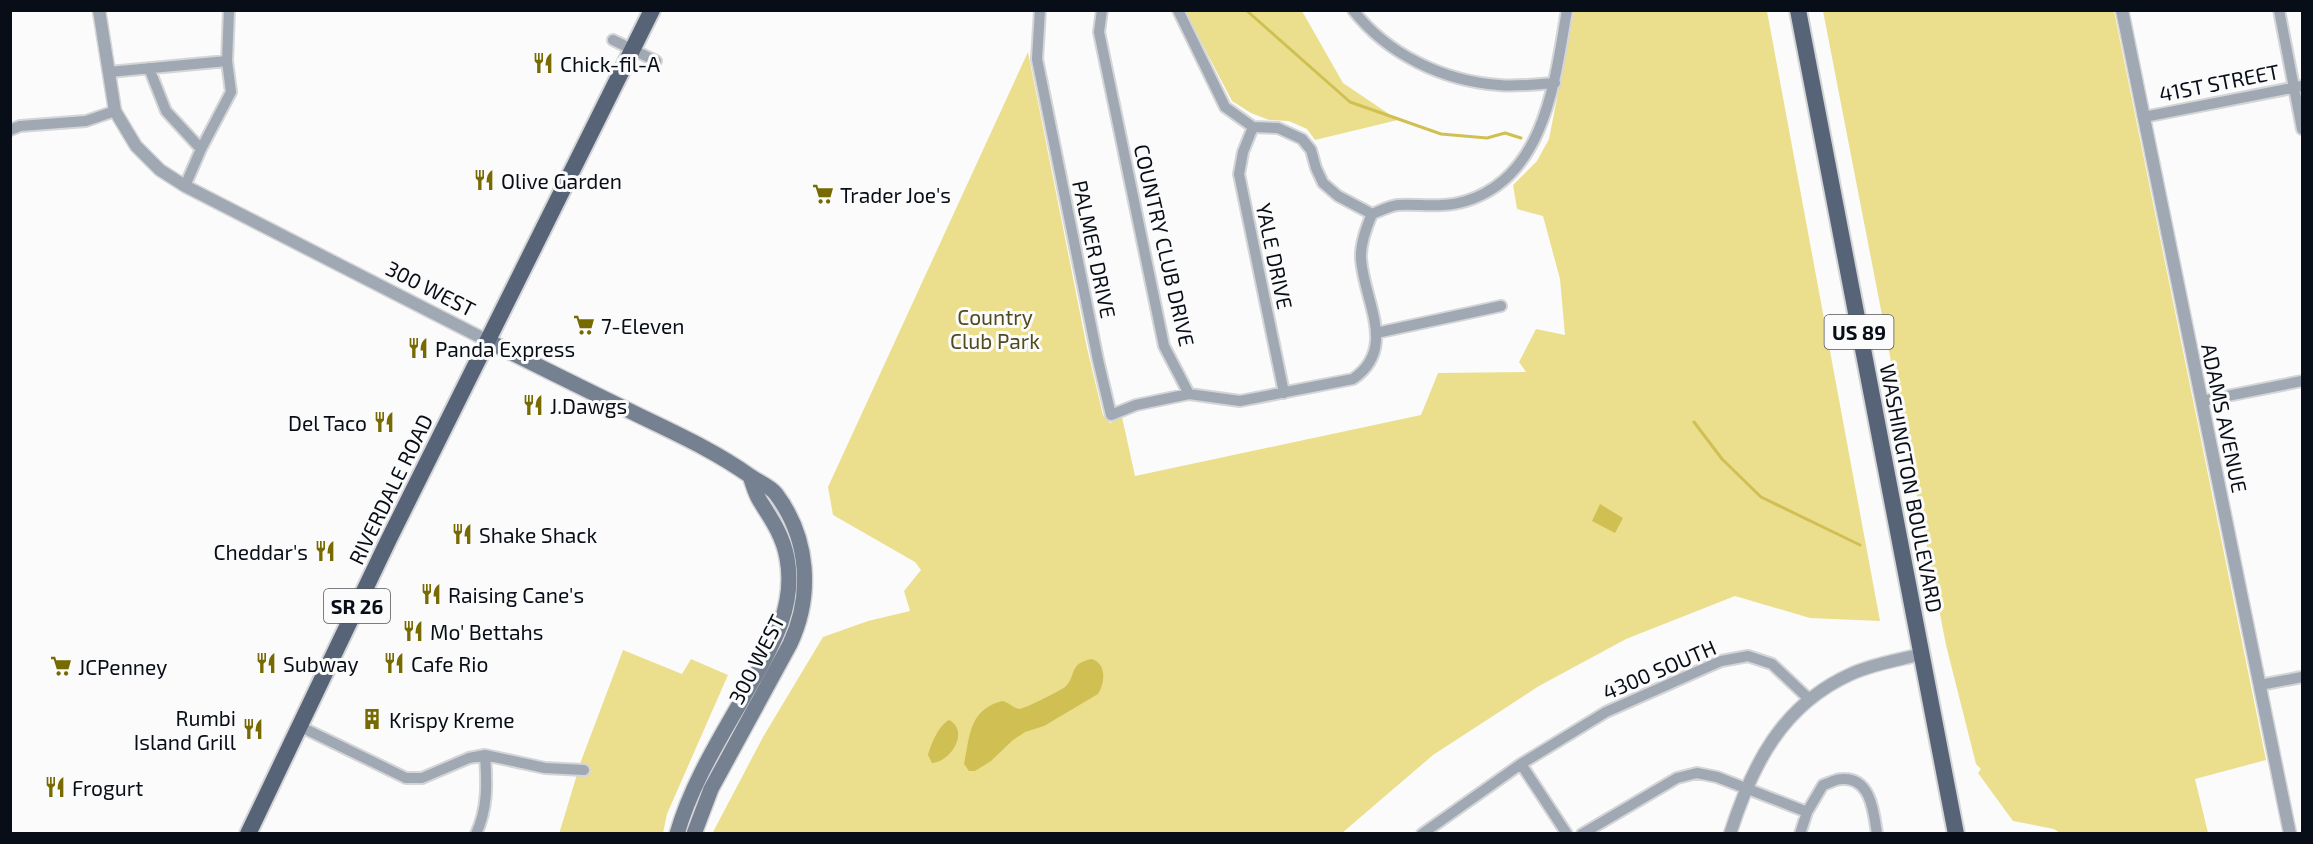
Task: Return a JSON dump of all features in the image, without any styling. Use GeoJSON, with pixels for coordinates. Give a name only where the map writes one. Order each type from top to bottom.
{"type":"FeatureCollection","features":[{"type":"Feature","properties":{"kind":"main road","name":"SR 26"},"geometry":{"type":"LineString","coordinates":[[488,341],[652,10]]}},
{"type":"Feature","properties":{"kind":"main road","name":"WASHINGTON BOULEVARD"},"geometry":{"type":"LineString","coordinates":[[1797,10],[1956,834]]}},
{"type":"Feature","properties":{"kind":"main road","name":"RIVERDALE ROAD"},"geometry":{"type":"LineString","coordinates":[[248,834],[488,341]]}},
{"type":"Feature","properties":{"kind":"main road","name":"300 WEST"},"geometry":{"type":"LineString","coordinates":[[488,341],[724,457],[774,492],[793,523],[804,562],[804,600],[799,623],[790,644],[711,789],[694,834]]}},
{"type":"Feature","properties":{"kind":"main road","name":"300 WEST"},"geometry":{"type":"LineString","coordinates":[[677,834],[697,782],[776,637],[787,605],[789,571],[783,543],[750,476]]}},
{"type":"Feature","properties":{"kind":"street"},"geometry":{"type":"LineString","coordinates":[[10,130],[20,126],[87,121],[115,111],[99,10]]}},
{"type":"Feature","properties":{"kind":"street"},"geometry":{"type":"LineString","coordinates":[[185,186],[201,149],[231,92],[227,61],[229,10]]}},
{"type":"Feature","properties":{"kind":"street","name":"PALMER DRIVE"},"geometry":{"type":"LineString","coordinates":[[1040,10],[1037,59],[1111,415],[1136,405],[1189,394]]}},
{"type":"Feature","properties":{"kind":"street","name":"COUNTRY CLUB DRIVE"},"geometry":{"type":"LineString","coordinates":[[1102,10],[1099,32],[1164,346],[1189,394]]}},
{"type":"Feature","properties":{"kind":"street"},"geometry":{"type":"LineString","coordinates":[[1178,10],[1225,107],[1253,127],[1278,128],[1302,139],[1311,150],[1323,183],[1338,196],[1372,214]]}},
{"type":"Feature","properties":{"kind":"street"},"geometry":{"type":"LineString","coordinates":[[1353,10],[1383,40],[1416,62],[1443,75],[1498,85],[1555,83]]}},
{"type":"Feature","properties":{"kind":"street"},"geometry":{"type":"LineString","coordinates":[[1189,394],[1240,401],[1353,379],[1365,371],[1376,350],[1376,333],[1360,258],[1364,234],[1372,214],[1395,205],[1443,205],[1465,202],[1490,192],[1507,180],[1535,141],[1555,83],[1567,10]]}},
{"type":"Feature","properties":{"kind":"street","name":"ADAMS AVENUE"},"geometry":{"type":"LineString","coordinates":[[2122,10],[2290,834]]}},
{"type":"Feature","properties":{"kind":"street"},"geometry":{"type":"LineString","coordinates":[[2279,10],[2299,87],[2302,129]]}},
{"type":"Feature","properties":{"kind":"street"},"geometry":{"type":"LineString","coordinates":[[613,40],[636,43],[656,61]]}},
{"type":"Feature","properties":{"kind":"street"},"geometry":{"type":"LineString","coordinates":[[109,72],[227,61]]}},
{"type":"Feature","properties":{"kind":"street"},"geometry":{"type":"LineString","coordinates":[[149,68],[166,111],[201,149]]}},
{"type":"Feature","properties":{"kind":"street","name":"41ST STREET"},"geometry":{"type":"LineString","coordinates":[[2144,117],[2299,87]]}},
{"type":"Feature","properties":{"kind":"street","name":"300 WEST"},"geometry":{"type":"LineString","coordinates":[[115,111],[136,146],[160,170],[185,186],[488,341]]}},
{"type":"Feature","properties":{"kind":"street","name":"YALE DRIVE"},"geometry":{"type":"LineString","coordinates":[[1253,127],[1243,152],[1239,174],[1284,393]]}},
{"type":"Feature","properties":{"kind":"street"},"geometry":{"type":"LineString","coordinates":[[1376,333],[1501,306]]}},
{"type":"Feature","properties":{"kind":"street"},"geometry":{"type":"LineString","coordinates":[[2202,401],[2302,381]]}},
{"type":"Feature","properties":{"kind":"street"},"geometry":{"type":"LineString","coordinates":[[1730,834],[1740,803],[1771,739],[1789,716],[1808,698],[1853,673],[1922,654]]}},
{"type":"Feature","properties":{"kind":"street","name":"4300 SOUTH"},"geometry":{"type":"LineString","coordinates":[[1422,834],[1434,829],[1521,764],[1606,712],[1721,661],[1748,656],[1772,664],[1808,698]]}},
{"type":"Feature","properties":{"kind":"street"},"geometry":{"type":"LineString","coordinates":[[2260,685],[2302,677]]}},
{"type":"Feature","properties":{"kind":"street"},"geometry":{"type":"LineString","coordinates":[[299,726],[406,778],[422,778],[469,758],[485,755],[545,768],[584,770]]}},
{"type":"Feature","properties":{"kind":"street"},"geometry":{"type":"LineString","coordinates":[[476,834],[485,805],[487,782],[485,755]]}},
{"type":"Feature","properties":{"kind":"street"},"geometry":{"type":"LineString","coordinates":[[1521,764],[1567,834]]}},
{"type":"Feature","properties":{"kind":"street"},"geometry":{"type":"LineString","coordinates":[[1582,834],[1677,778],[1697,773],[1717,777],[1807,812]]}},
{"type":"Feature","properties":{"kind":"street"},"geometry":{"type":"LineString","coordinates":[[1800,834],[1807,812],[1823,785],[1843,779],[1858,783],[1871,797],[1877,834]]}},
{"type":"Feature","properties":{"kind":"green space"},"geometry":{"type":"Polygon","coordinates":[[[1185,11],[1302,11],[1343,83],[1398,120],[1315,140],[1307,129],[1289,121],[1269,120],[1251,113],[1232,101],[1185,11]]]}},
{"type":"Feature","properties":{"kind":"green space","name":"Country Club Park"},"geometry":{"type":"Polygon","coordinates":[[[1574,11],[1767,11],[1880,621],[1810,618],[1735,596],[1626,639],[1539,686],[1433,755],[1342,833],[712,834],[763,737],[823,637],[868,621],[910,611],[904,591],[921,570],[915,562],[833,515],[828,487],[1028,52],[1087,348],[1103,415],[1110,423],[1122,417],[1135,476],[1421,415],[1438,373],[1526,372],[1519,362],[1536,329],[1565,335],[1560,279],[1543,216],[1517,209],[1513,185],[1537,161],[1549,139],[1574,11]]]}},
{"type":"Feature","properties":{"kind":"green space"},"geometry":{"type":"Polygon","coordinates":[[[1823,11],[2114,11],[2266,760],[2195,779],[2208,833],[2060,833],[2054,829],[2013,821],[1978,773],[1981,769],[1976,764],[1946,645],[1823,11]]]}},
{"type":"Feature","properties":{"kind":"green space"},"geometry":{"type":"Polygon","coordinates":[[[623,650],[682,674],[691,659],[728,675],[667,814],[663,833],[559,834],[581,761],[623,650]]]}},
{"type":"Feature","properties":{"kind":"shaded area"},"geometry":{"type":"Polygon","coordinates":[[[1600,504],[1623,518],[1615,533],[1592,521],[1600,504]]]}},
{"type":"Feature","properties":{"kind":"shaded area"},"geometry":{"type":"Polygon","coordinates":[[[1092,659],[1100,665],[1103,674],[1098,694],[1044,726],[1025,732],[991,761],[975,771],[969,771],[964,764],[970,734],[977,717],[983,711],[1002,701],[1019,709],[1034,704],[1065,687],[1076,667],[1092,659]]]}},
{"type":"Feature","properties":{"kind":"shaded area"},"geometry":{"type":"Polygon","coordinates":[[[949,720],[958,731],[958,738],[946,757],[932,763],[928,755],[931,746],[939,730],[949,720]]]}},
{"type":"Feature","properties":{"kind":"waterway"},"geometry":{"type":"LineString","coordinates":[[1246,10],[1350,102],[1441,134],[1487,138],[1505,133],[1521,138]]}},
{"type":"Feature","properties":{"kind":"waterway"},"geometry":{"type":"LineString","coordinates":[[1694,422],[1722,459],[1761,497],[1860,545]]}},
{"type":"Feature","properties":{"kind":"place","name":"Chick-fil-A"},"geometry":{"type":"Point","coordinates":[543,63]}},
{"type":"Feature","properties":{"kind":"place","name":"Olive Garden"},"geometry":{"type":"Point","coordinates":[484,180]}},
{"type":"Feature","properties":{"kind":"place","name":"Trader Joe's"},"geometry":{"type":"Point","coordinates":[823,194]}},
{"type":"Feature","properties":{"kind":"place","name":"7-Eleven"},"geometry":{"type":"Point","coordinates":[584,325]}},
{"type":"Feature","properties":{"kind":"place","name":"Panda Express"},"geometry":{"type":"Point","coordinates":[418,348]}},
{"type":"Feature","properties":{"kind":"place","name":"J.Dawgs"},"geometry":{"type":"Point","coordinates":[533,405]}},
{"type":"Feature","properties":{"kind":"place","name":"Del Taco"},"geometry":{"type":"Point","coordinates":[384,422]}},
{"type":"Feature","properties":{"kind":"place","name":"Shake Shack"},"geometry":{"type":"Point","coordinates":[462,534]}},
{"type":"Feature","properties":{"kind":"place","name":"Cheddar's"},"geometry":{"type":"Point","coordinates":[325,551]}},
{"type":"Feature","properties":{"kind":"place","name":"Raising Cane's"},"geometry":{"type":"Point","coordinates":[431,594]}},
{"type":"Feature","properties":{"kind":"place","name":"Mo' Bettahs"},"geometry":{"type":"Point","coordinates":[413,631]}},
{"type":"Feature","properties":{"kind":"place","name":"Subway"},"geometry":{"type":"Point","coordinates":[266,663]}},
{"type":"Feature","properties":{"kind":"place","name":"Cafe Rio"},"geometry":{"type":"Point","coordinates":[394,663]}},
{"type":"Feature","properties":{"kind":"place","name":"JCPenney"},"geometry":{"type":"Point","coordinates":[61,666]}},
{"type":"Feature","properties":{"kind":"place","name":"Krispy Kreme"},"geometry":{"type":"Point","coordinates":[372,719]}},
{"type":"Feature","properties":{"kind":"place","name":"Rumbi Island Grill"},"geometry":{"type":"Point","coordinates":[253,729]}},
{"type":"Feature","properties":{"kind":"place","name":"Frogurt"},"geometry":{"type":"Point","coordinates":[55,787]}}]}
